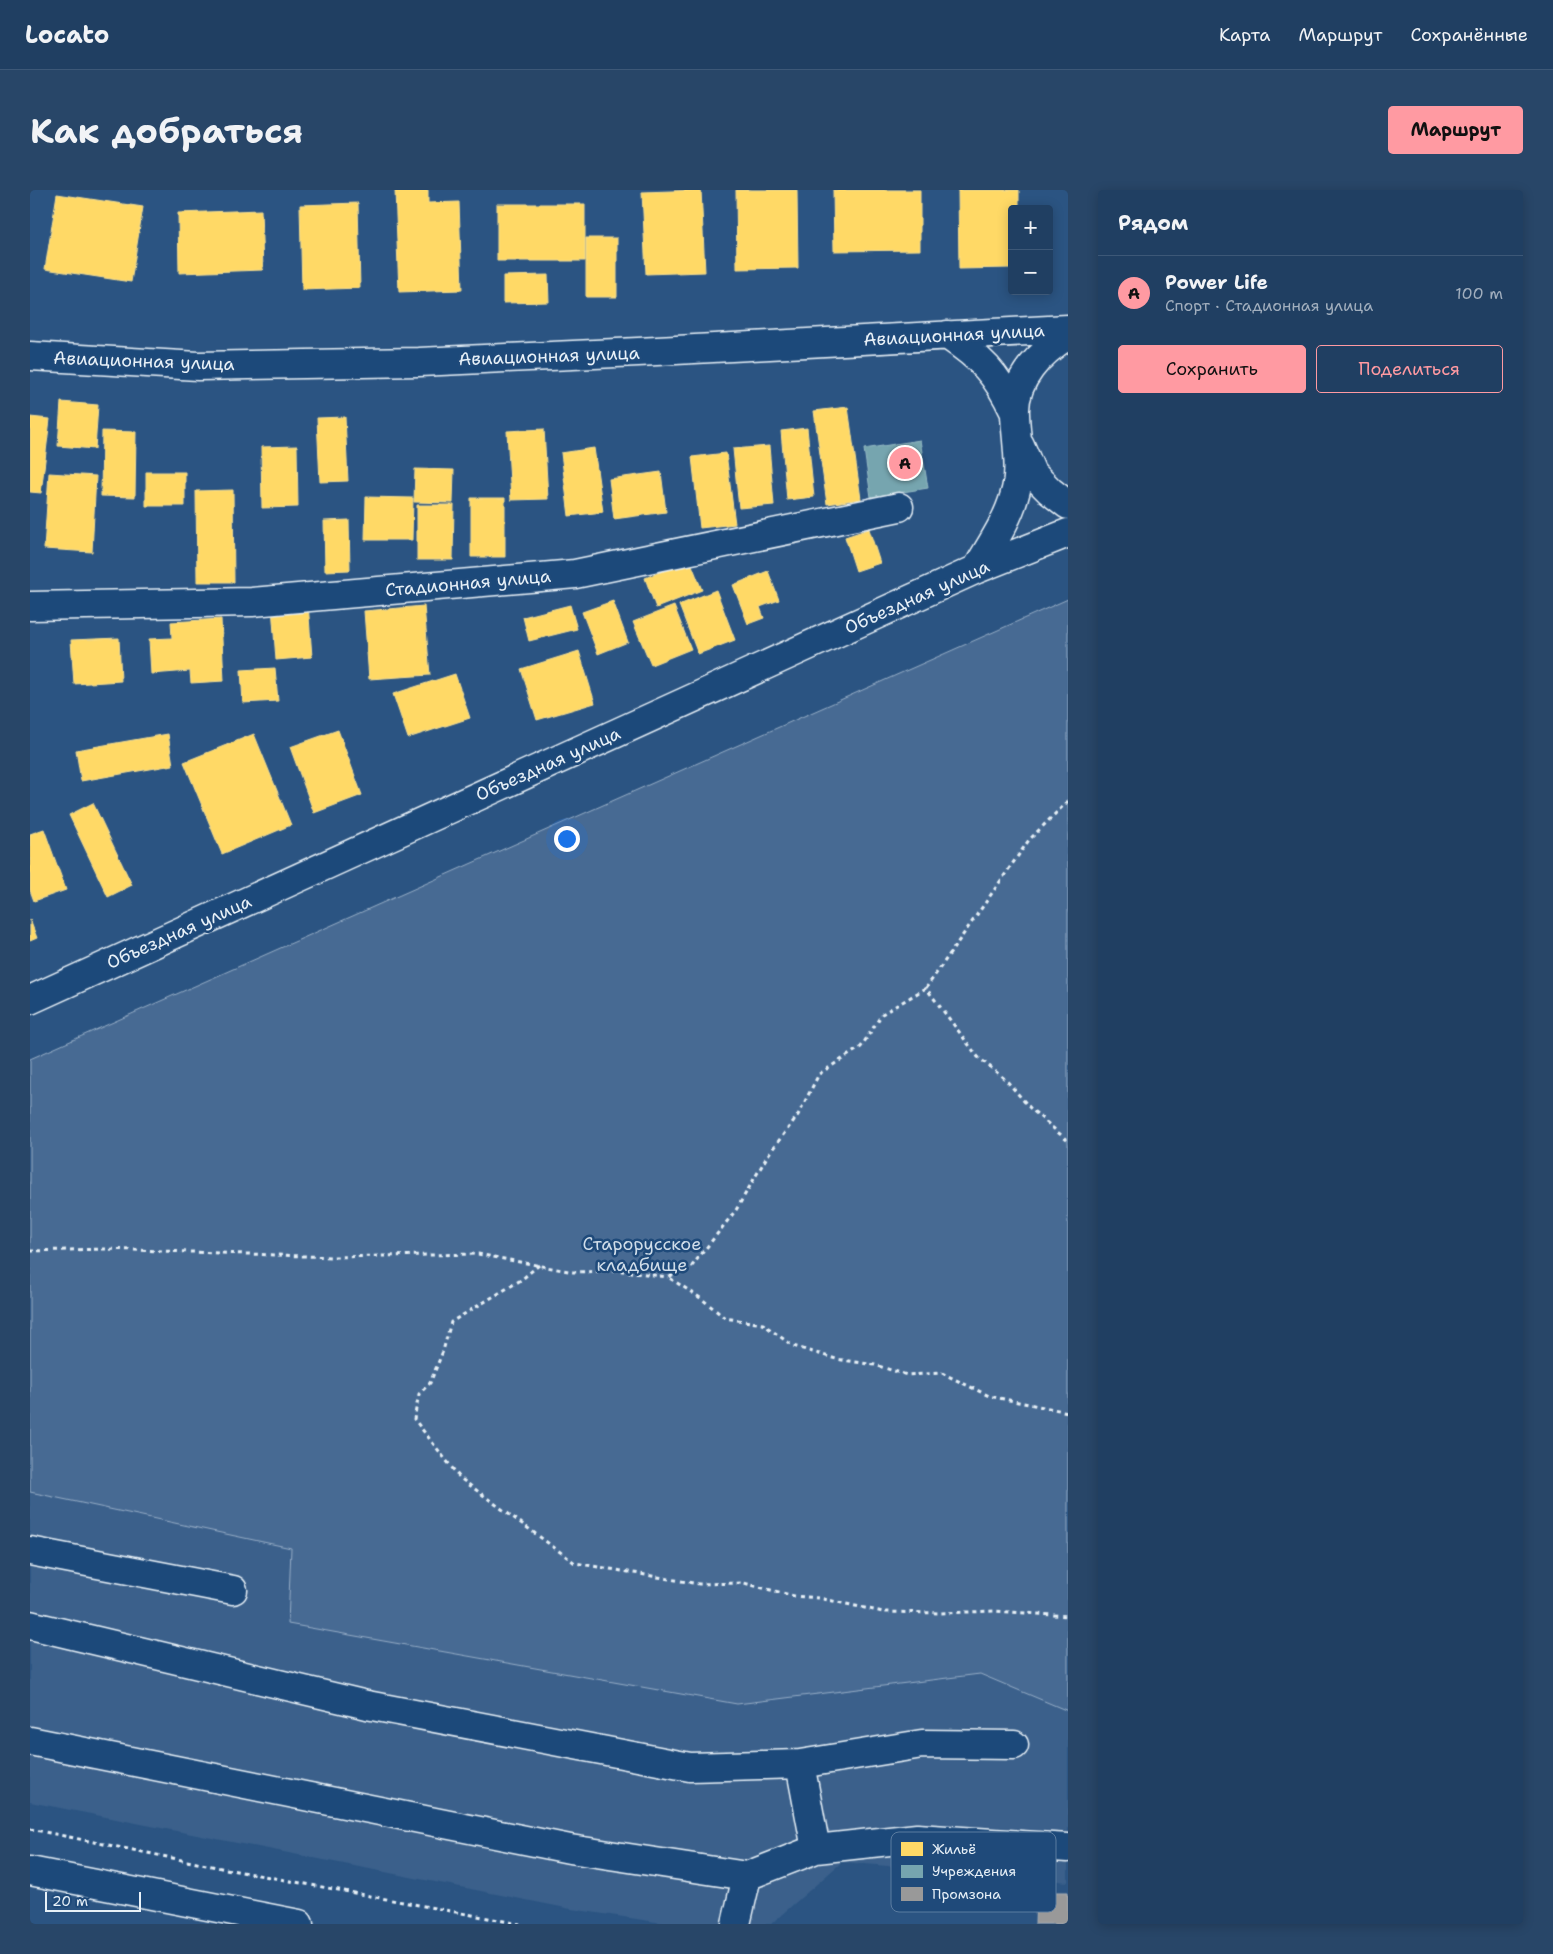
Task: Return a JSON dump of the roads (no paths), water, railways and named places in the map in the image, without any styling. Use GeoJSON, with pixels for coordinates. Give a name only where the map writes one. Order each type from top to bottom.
{"type":"FeatureCollection","features":[{"type":"Feature","properties":{"kind":"main road","name":"Авиационная улица"},"geometry":{"type":"LineString","coordinates":[[30,356],[198,366],[352,363],[638,352],[1068,329]]}},
{"type":"Feature","properties":{"kind":"main road"},"geometry":{"type":"LineString","coordinates":[[947,335],[983,362],[1005,391],[1014,412],[1018,441],[1019,470],[1014,497],[1002,524],[977,568]]}},
{"type":"Feature","properties":{"kind":"main road"},"geometry":{"type":"LineString","coordinates":[[1014,412],[1019,387],[1032,365],[1056,343],[1068,335]]}},
{"type":"Feature","properties":{"kind":"main road"},"geometry":{"type":"LineString","coordinates":[[1018,441],[1032,472],[1050,491],[1068,505]]}},
{"type":"Feature","properties":{"kind":"main road","name":"Стадионная улица"},"geometry":{"type":"LineString","coordinates":[[30,606],[252,602],[575,574],[899,507]]}},
{"type":"Feature","properties":{"kind":"main road","name":"Объездная улица"},"geometry":{"type":"LineString","coordinates":[[30,1000],[977,568],[1068,533]]}},
{"type":"Feature","properties":{"kind":"main road"},"geometry":{"type":"LineString","coordinates":[[30,1551],[233,1590]]}},
{"type":"Feature","properties":{"kind":"main road"},"geometry":{"type":"LineString","coordinates":[[30,1625],[367,1705],[690,1767],[800,1764],[922,1744],[1014,1745]]}},
{"type":"Feature","properties":{"kind":"main road"},"geometry":{"type":"LineString","coordinates":[[30,1741],[570,1849],[748,1876],[816,1849],[891,1841]]}},
{"type":"Feature","properties":{"kind":"main road"},"geometry":{"type":"LineString","coordinates":[[800,1764],[816,1849]]}},
{"type":"Feature","properties":{"kind":"main road"},"geometry":{"type":"LineString","coordinates":[[30,1871],[299,1924]]}},
{"type":"Feature","properties":{"kind":"main road"},"geometry":{"type":"LineString","coordinates":[[736,1924],[748,1876]]}},
{"type":"Feature","properties":{"kind":"place","name":"Power Life"},"geometry":{"type":"Point","coordinates":[905,463]}},
{"type":"Feature","properties":{"kind":"park label","name":"Старорусское кладбище"},"geometry":{"type":"Point","coordinates":[642,1254]}}]}
